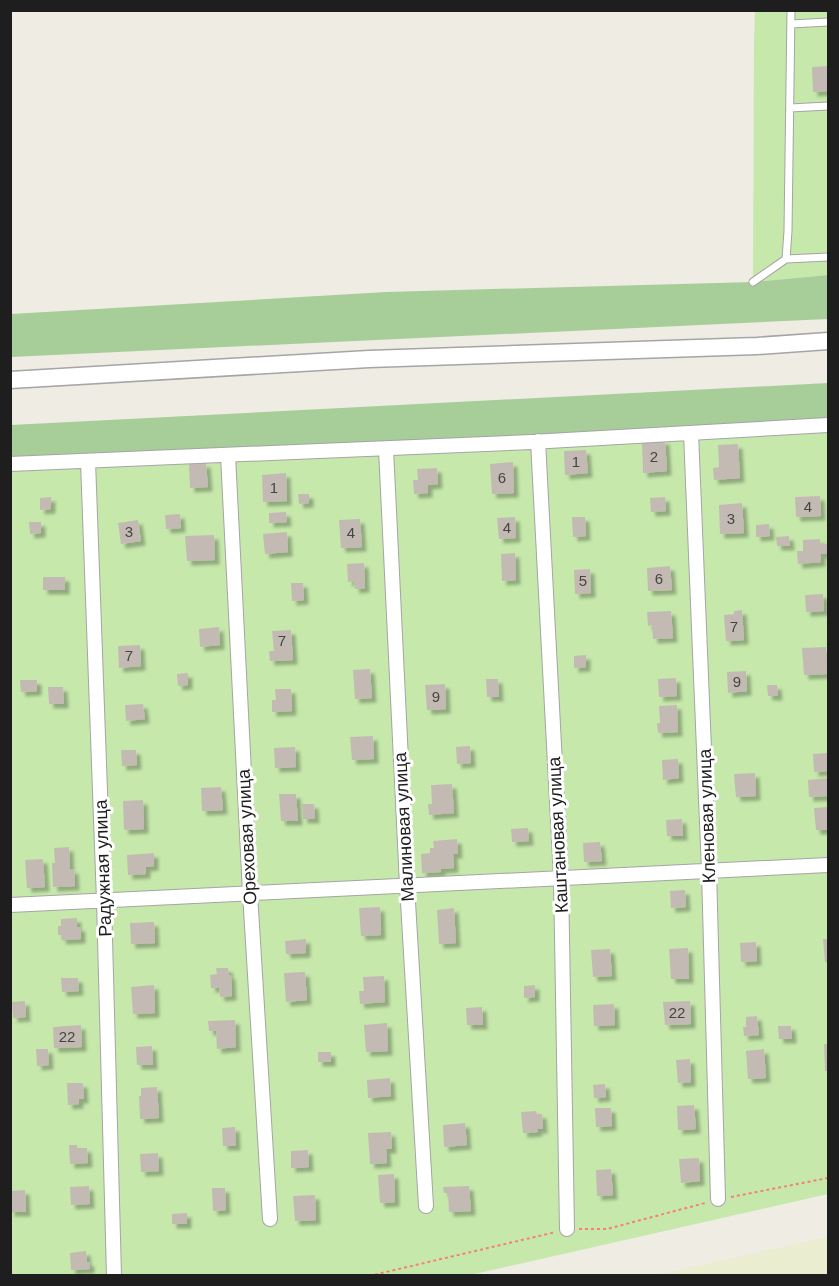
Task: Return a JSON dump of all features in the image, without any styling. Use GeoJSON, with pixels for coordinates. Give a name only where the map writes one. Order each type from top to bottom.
{"type":"FeatureCollection","features":[{"type":"Feature","properties":{"kind":"street"},"geometry":{"type":"LineString","coordinates":[[10,380],[369,359],[757,346],[828,341]]}},
{"type":"Feature","properties":{"kind":"street"},"geometry":{"type":"LineString","coordinates":[[10,464],[386,449],[828,425]]}},
{"type":"Feature","properties":{"kind":"street","name":"Кленовая улица"},"geometry":{"type":"LineString","coordinates":[[691,433],[709,871],[718,1199]]}},
{"type":"Feature","properties":{"kind":"street","name":"Каштановая улица"},"geometry":{"type":"LineString","coordinates":[[538,441],[561,878],[567,1229]]}},
{"type":"Feature","properties":{"kind":"street","name":"Малиновая улица"},"geometry":{"type":"LineString","coordinates":[[386,449],[406,885],[426,1206]]}},
{"type":"Feature","properties":{"kind":"street","name":"Ореховая улица"},"geometry":{"type":"LineString","coordinates":[[228,455],[250,892],[270,1220]]}},
{"type":"Feature","properties":{"kind":"street","name":"Радужная улица"},"geometry":{"type":"LineString","coordinates":[[88,461],[104,901],[114,1275]]}},
{"type":"Feature","properties":{"kind":"street"},"geometry":{"type":"LineString","coordinates":[[10,905],[828,866]]}},
{"type":"Feature","properties":{"kind":"lane"},"geometry":{"type":"LineString","coordinates":[[786,259],[791,10]]}},
{"type":"Feature","properties":{"kind":"lane"},"geometry":{"type":"LineString","coordinates":[[790,24],[828,22]]}},
{"type":"Feature","properties":{"kind":"lane"},"geometry":{"type":"LineString","coordinates":[[789,108],[828,106]]}},
{"type":"Feature","properties":{"kind":"lane"},"geometry":{"type":"LineString","coordinates":[[753,282],[786,259],[828,257]]}},
{"type":"Feature","properties":{"kind":"path"},"geometry":{"type":"LineString","coordinates":[[369,1275],[567,1229],[607,1228],[718,1199],[828,1178]]}},
{"type":"Feature","properties":{"kind":"green space"},"geometry":{"type":"Polygon","coordinates":[[[755,11],[828,11],[828,275],[753,282],[755,11]]]}},
{"type":"Feature","properties":{"kind":"green space"},"geometry":{"type":"Polygon","coordinates":[[[828,275],[828,319],[11,357],[11,314],[386,292],[753,282],[828,275]]]}},
{"type":"Feature","properties":{"kind":"green space"},"geometry":{"type":"Polygon","coordinates":[[[828,383],[828,424],[11,463],[11,425],[828,383]]]}},
{"type":"Feature","properties":{"kind":"green space"},"geometry":{"type":"Polygon","coordinates":[[[828,430],[828,1194],[470,1275],[11,1275],[10,470],[828,430]]]}},
{"type":"Feature","properties":{"kind":"green space"},"geometry":{"type":"Polygon","coordinates":[[[828,1237],[828,1275],[656,1275],[828,1237]]]}},
{"type":"Feature","properties":{"kind":"building"},"geometry":{"type":"Polygon","coordinates":[[[828,66],[828,91],[813,92],[812,67],[828,66]]]}},
{"type":"Feature","properties":{"kind":"building"},"geometry":{"type":"Polygon","coordinates":[[[665,440],[667,471],[643,473],[642,442],[665,440]]]}},
{"type":"Feature","properties":{"kind":"building"},"geometry":{"type":"Polygon","coordinates":[[[738,444],[740,478],[714,480],[713,468],[719,467],[718,445],[738,444]]]}},
{"type":"Feature","properties":{"kind":"building"},"geometry":{"type":"Polygon","coordinates":[[[586,450],[588,473],[565,475],[564,451],[586,450]]]}},
{"type":"Feature","properties":{"kind":"building"},"geometry":{"type":"Polygon","coordinates":[[[513,462],[514,493],[492,494],[490,464],[513,462]]]}},
{"type":"Feature","properties":{"kind":"building"},"geometry":{"type":"Polygon","coordinates":[[[206,463],[208,487],[190,488],[189,464],[206,463]]]}},
{"type":"Feature","properties":{"kind":"building"},"geometry":{"type":"Polygon","coordinates":[[[437,468],[438,484],[428,485],[428,493],[414,494],[413,480],[418,480],[417,469],[437,468]]]}},
{"type":"Feature","properties":{"kind":"building"},"geometry":{"type":"Polygon","coordinates":[[[286,473],[287,501],[263,502],[262,475],[286,473]]]}},
{"type":"Feature","properties":{"kind":"building"},"geometry":{"type":"Polygon","coordinates":[[[298,494],[309,494],[309,503],[299,504],[298,494]]]}},
{"type":"Feature","properties":{"kind":"building"},"geometry":{"type":"Polygon","coordinates":[[[820,496],[821,516],[796,517],[795,497],[820,496]]]}},
{"type":"Feature","properties":{"kind":"building"},"geometry":{"type":"Polygon","coordinates":[[[51,497],[51,509],[40,510],[40,498],[51,497]]]}},
{"type":"Feature","properties":{"kind":"building"},"geometry":{"type":"Polygon","coordinates":[[[665,497],[666,511],[651,512],[650,498],[665,497]]]}},
{"type":"Feature","properties":{"kind":"building"},"geometry":{"type":"Polygon","coordinates":[[[742,503],[744,533],[720,534],[719,505],[742,503]]]}},
{"type":"Feature","properties":{"kind":"building"},"geometry":{"type":"Polygon","coordinates":[[[286,512],[287,522],[269,523],[269,513],[286,512]]]}},
{"type":"Feature","properties":{"kind":"building"},"geometry":{"type":"Polygon","coordinates":[[[180,514],[181,528],[166,529],[165,515],[180,514]]]}},
{"type":"Feature","properties":{"kind":"building"},"geometry":{"type":"Polygon","coordinates":[[[515,517],[516,538],[499,539],[497,518],[515,517]]]}},
{"type":"Feature","properties":{"kind":"building"},"geometry":{"type":"Polygon","coordinates":[[[572,517],[585,517],[586,536],[573,537],[572,517]]]}},
{"type":"Feature","properties":{"kind":"building"},"geometry":{"type":"Polygon","coordinates":[[[360,519],[362,547],[341,548],[339,520],[360,519]]]}},
{"type":"Feature","properties":{"kind":"building"},"geometry":{"type":"Polygon","coordinates":[[[138,520],[141,541],[121,544],[118,523],[138,520]]]}},
{"type":"Feature","properties":{"kind":"building"},"geometry":{"type":"Polygon","coordinates":[[[29,522],[41,522],[41,533],[30,534],[29,522]]]}},
{"type":"Feature","properties":{"kind":"building"},"geometry":{"type":"Polygon","coordinates":[[[769,524],[770,536],[756,537],[756,525],[769,524]]]}},
{"type":"Feature","properties":{"kind":"building"},"geometry":{"type":"Polygon","coordinates":[[[287,532],[288,552],[265,554],[263,534],[287,532]]]}},
{"type":"Feature","properties":{"kind":"building"},"geometry":{"type":"Polygon","coordinates":[[[214,535],[215,560],[187,561],[185,536],[214,535]]]}},
{"type":"Feature","properties":{"kind":"building"},"geometry":{"type":"Polygon","coordinates":[[[789,536],[790,546],[777,546],[776,537],[789,536]]]}},
{"type":"Feature","properties":{"kind":"building"},"geometry":{"type":"Polygon","coordinates":[[[820,539],[820,544],[828,544],[828,554],[821,554],[821,562],[798,564],[797,551],[803,551],[803,540],[820,539]]]}},
{"type":"Feature","properties":{"kind":"building"},"geometry":{"type":"Polygon","coordinates":[[[515,553],[516,580],[502,581],[501,554],[515,553]]]}},
{"type":"Feature","properties":{"kind":"building"},"geometry":{"type":"Polygon","coordinates":[[[364,563],[365,588],[355,589],[354,581],[348,582],[347,564],[364,563]]]}},
{"type":"Feature","properties":{"kind":"building"},"geometry":{"type":"Polygon","coordinates":[[[670,566],[672,590],[648,591],[647,568],[670,566]]]}},
{"type":"Feature","properties":{"kind":"building"},"geometry":{"type":"Polygon","coordinates":[[[590,569],[591,593],[575,594],[574,570],[590,569]]]}},
{"type":"Feature","properties":{"kind":"building"},"geometry":{"type":"Polygon","coordinates":[[[43,577],[65,577],[65,590],[43,590],[43,577]]]}},
{"type":"Feature","properties":{"kind":"building"},"geometry":{"type":"Polygon","coordinates":[[[291,583],[303,583],[304,600],[292,601],[291,583]]]}},
{"type":"Feature","properties":{"kind":"building"},"geometry":{"type":"Polygon","coordinates":[[[823,594],[824,611],[806,612],[805,595],[823,594]]]}},
{"type":"Feature","properties":{"kind":"building"},"geometry":{"type":"Polygon","coordinates":[[[742,610],[744,640],[726,641],[724,615],[742,610]]]}},
{"type":"Feature","properties":{"kind":"building"},"geometry":{"type":"Polygon","coordinates":[[[671,611],[673,638],[653,639],[652,625],[648,626],[647,612],[671,611]]]}},
{"type":"Feature","properties":{"kind":"building"},"geometry":{"type":"Polygon","coordinates":[[[219,627],[220,645],[200,647],[199,629],[219,627]]]}},
{"type":"Feature","properties":{"kind":"building"},"geometry":{"type":"Polygon","coordinates":[[[291,630],[293,660],[270,661],[269,651],[274,651],[272,631],[291,630]]]}},
{"type":"Feature","properties":{"kind":"building"},"geometry":{"type":"Polygon","coordinates":[[[140,645],[141,666],[119,668],[118,646],[140,645]]]}},
{"type":"Feature","properties":{"kind":"building"},"geometry":{"type":"Polygon","coordinates":[[[826,647],[827,674],[804,675],[802,648],[826,647]]]}},
{"type":"Feature","properties":{"kind":"building"},"geometry":{"type":"Polygon","coordinates":[[[586,655],[586,667],[574,668],[574,656],[586,655]]]}},
{"type":"Feature","properties":{"kind":"building"},"geometry":{"type":"Polygon","coordinates":[[[370,669],[372,698],[355,699],[353,670],[370,669]]]}},
{"type":"Feature","properties":{"kind":"building"},"geometry":{"type":"Polygon","coordinates":[[[746,671],[747,691],[728,693],[727,672],[746,671]]]}},
{"type":"Feature","properties":{"kind":"building"},"geometry":{"type":"Polygon","coordinates":[[[188,673],[188,685],[178,686],[177,674],[188,673]]]}},
{"type":"Feature","properties":{"kind":"building"},"geometry":{"type":"Polygon","coordinates":[[[676,678],[677,696],[659,697],[658,679],[676,678]]]}},
{"type":"Feature","properties":{"kind":"building"},"geometry":{"type":"Polygon","coordinates":[[[486,679],[498,679],[499,697],[487,697],[486,679]]]}},
{"type":"Feature","properties":{"kind":"building"},"geometry":{"type":"Polygon","coordinates":[[[20,680],[37,680],[37,691],[21,692],[20,680]]]}},
{"type":"Feature","properties":{"kind":"building"},"geometry":{"type":"Polygon","coordinates":[[[445,684],[446,709],[427,710],[425,685],[445,684]]]}},
{"type":"Feature","properties":{"kind":"building"},"geometry":{"type":"Polygon","coordinates":[[[767,685],[777,685],[778,696],[768,696],[767,685]]]}},
{"type":"Feature","properties":{"kind":"building"},"geometry":{"type":"Polygon","coordinates":[[[48,687],[63,687],[64,704],[49,704],[48,687]]]}},
{"type":"Feature","properties":{"kind":"building"},"geometry":{"type":"Polygon","coordinates":[[[275,689],[291,689],[292,711],[272,712],[272,700],[276,700],[275,689]]]}},
{"type":"Feature","properties":{"kind":"building"},"geometry":{"type":"Polygon","coordinates":[[[143,704],[145,719],[126,721],[125,705],[143,704]]]}},
{"type":"Feature","properties":{"kind":"building"},"geometry":{"type":"Polygon","coordinates":[[[677,705],[678,732],[658,733],[659,706],[677,705]]]}},
{"type":"Feature","properties":{"kind":"building"},"geometry":{"type":"Polygon","coordinates":[[[373,736],[374,759],[352,760],[350,737],[373,736]]]}},
{"type":"Feature","properties":{"kind":"building"},"geometry":{"type":"Polygon","coordinates":[[[470,746],[471,763],[457,764],[456,747],[470,746]]]}},
{"type":"Feature","properties":{"kind":"building"},"geometry":{"type":"Polygon","coordinates":[[[295,747],[296,767],[275,768],[274,748],[295,747]]]}},
{"type":"Feature","properties":{"kind":"building"},"geometry":{"type":"Polygon","coordinates":[[[121,750],[136,750],[137,765],[122,766],[121,750]]]}},
{"type":"Feature","properties":{"kind":"building"},"geometry":{"type":"Polygon","coordinates":[[[828,753],[828,771],[814,772],[813,754],[828,753]]]}},
{"type":"Feature","properties":{"kind":"building"},"geometry":{"type":"Polygon","coordinates":[[[678,759],[679,778],[663,780],[662,760],[678,759]]]}},
{"type":"Feature","properties":{"kind":"building"},"geometry":{"type":"Polygon","coordinates":[[[755,773],[756,796],[736,797],[734,774],[755,773]]]}},
{"type":"Feature","properties":{"kind":"building"},"geometry":{"type":"Polygon","coordinates":[[[828,778],[828,796],[809,797],[808,780],[828,778]]]}},
{"type":"Feature","properties":{"kind":"building"},"geometry":{"type":"Polygon","coordinates":[[[452,784],[454,813],[429,815],[428,804],[432,804],[431,785],[452,784]]]}},
{"type":"Feature","properties":{"kind":"building"},"geometry":{"type":"Polygon","coordinates":[[[221,787],[223,810],[202,811],[201,788],[221,787]]]}},
{"type":"Feature","properties":{"kind":"building"},"geometry":{"type":"Polygon","coordinates":[[[279,794],[296,794],[298,821],[281,821],[279,794]]]}},
{"type":"Feature","properties":{"kind":"building"},"geometry":{"type":"Polygon","coordinates":[[[143,800],[144,829],[124,830],[123,801],[143,800]]]}},
{"type":"Feature","properties":{"kind":"building"},"geometry":{"type":"Polygon","coordinates":[[[302,804],[314,804],[315,819],[303,819],[302,804]]]}},
{"type":"Feature","properties":{"kind":"building"},"geometry":{"type":"Polygon","coordinates":[[[828,807],[828,830],[816,830],[814,808],[828,807]]]}},
{"type":"Feature","properties":{"kind":"building"},"geometry":{"type":"Polygon","coordinates":[[[682,819],[683,836],[667,836],[666,820],[682,819]]]}},
{"type":"Feature","properties":{"kind":"building"},"geometry":{"type":"Polygon","coordinates":[[[528,828],[529,841],[512,842],[511,829],[528,828]]]}},
{"type":"Feature","properties":{"kind":"building"},"geometry":{"type":"Polygon","coordinates":[[[457,839],[458,854],[453,854],[454,868],[441,869],[441,872],[422,873],[421,854],[430,853],[430,848],[434,848],[433,841],[457,839]]]}},
{"type":"Feature","properties":{"kind":"building"},"geometry":{"type":"Polygon","coordinates":[[[600,842],[602,861],[584,862],[583,843],[600,842]]]}},
{"type":"Feature","properties":{"kind":"building"},"geometry":{"type":"Polygon","coordinates":[[[69,847],[70,870],[74,869],[75,886],[53,887],[54,848],[69,847]]]}},
{"type":"Feature","properties":{"kind":"building"},"geometry":{"type":"Polygon","coordinates":[[[154,853],[154,866],[146,867],[146,874],[128,875],[127,855],[154,853]]]}},
{"type":"Feature","properties":{"kind":"building"},"geometry":{"type":"Polygon","coordinates":[[[43,859],[45,887],[27,888],[25,860],[43,859]]]}},
{"type":"Feature","properties":{"kind":"building"},"geometry":{"type":"Polygon","coordinates":[[[685,890],[686,907],[671,908],[670,891],[685,890]]]}},
{"type":"Feature","properties":{"kind":"building"},"geometry":{"type":"Polygon","coordinates":[[[380,907],[381,935],[361,936],[359,908],[380,907]]]}},
{"type":"Feature","properties":{"kind":"building"},"geometry":{"type":"Polygon","coordinates":[[[454,908],[456,943],[439,944],[437,910],[454,908]]]}},
{"type":"Feature","properties":{"kind":"building"},"geometry":{"type":"Polygon","coordinates":[[[77,918],[77,927],[81,927],[81,939],[62,940],[61,935],[58,935],[61,919],[77,918]]]}},
{"type":"Feature","properties":{"kind":"building"},"geometry":{"type":"Polygon","coordinates":[[[154,922],[155,943],[131,944],[130,923],[154,922]]]}},
{"type":"Feature","properties":{"kind":"building"},"geometry":{"type":"Polygon","coordinates":[[[306,939],[306,953],[286,954],[285,941],[306,939]]]}},
{"type":"Feature","properties":{"kind":"building"},"geometry":{"type":"Polygon","coordinates":[[[823,939],[828,939],[828,962],[825,962],[823,939]]]}},
{"type":"Feature","properties":{"kind":"building"},"geometry":{"type":"Polygon","coordinates":[[[756,942],[757,961],[741,962],[740,943],[756,942]]]}},
{"type":"Feature","properties":{"kind":"building"},"geometry":{"type":"Polygon","coordinates":[[[688,948],[689,979],[671,979],[669,949],[688,948]]]}},
{"type":"Feature","properties":{"kind":"building"},"geometry":{"type":"Polygon","coordinates":[[[610,949],[612,976],[593,977],[591,950],[610,949]]]}},
{"type":"Feature","properties":{"kind":"building"},"geometry":{"type":"Polygon","coordinates":[[[216,968],[228,968],[229,975],[231,975],[232,996],[220,997],[219,988],[211,988],[210,975],[217,974],[216,968]]]}},
{"type":"Feature","properties":{"kind":"building"},"geometry":{"type":"Polygon","coordinates":[[[305,972],[307,1000],[286,1002],[284,973],[305,972]]]}},
{"type":"Feature","properties":{"kind":"building"},"geometry":{"type":"Polygon","coordinates":[[[384,976],[385,1002],[360,1004],[359,991],[364,991],[363,977],[384,976]]]}},
{"type":"Feature","properties":{"kind":"building"},"geometry":{"type":"Polygon","coordinates":[[[61,978],[78,978],[79,991],[62,992],[61,978]]]}},
{"type":"Feature","properties":{"kind":"building"},"geometry":{"type":"Polygon","coordinates":[[[154,985],[155,1013],[133,1014],[131,987],[154,985]]]}},
{"type":"Feature","properties":{"kind":"building"},"geometry":{"type":"Polygon","coordinates":[[[535,985],[535,997],[524,998],[524,986],[535,985]]]}},
{"type":"Feature","properties":{"kind":"building"},"geometry":{"type":"Polygon","coordinates":[[[25,1001],[26,1017],[13,1018],[12,1002],[25,1001]]]}},
{"type":"Feature","properties":{"kind":"building"},"geometry":{"type":"Polygon","coordinates":[[[690,1001],[691,1024],[665,1025],[663,1002],[690,1001]]]}},
{"type":"Feature","properties":{"kind":"building"},"geometry":{"type":"Polygon","coordinates":[[[614,1004],[615,1025],[594,1026],[593,1005],[614,1004]]]}},
{"type":"Feature","properties":{"kind":"building"},"geometry":{"type":"Polygon","coordinates":[[[482,1007],[483,1025],[467,1025],[466,1008],[482,1007]]]}},
{"type":"Feature","properties":{"kind":"building"},"geometry":{"type":"Polygon","coordinates":[[[757,1016],[759,1035],[744,1036],[743,1027],[746,1027],[746,1017],[757,1016]]]}},
{"type":"Feature","properties":{"kind":"building"},"geometry":{"type":"Polygon","coordinates":[[[235,1020],[236,1047],[217,1049],[216,1031],[209,1031],[208,1021],[235,1020]]]}},
{"type":"Feature","properties":{"kind":"building"},"geometry":{"type":"Polygon","coordinates":[[[387,1023],[388,1051],[366,1052],[364,1025],[387,1023]]]}},
{"type":"Feature","properties":{"kind":"building"},"geometry":{"type":"Polygon","coordinates":[[[81,1025],[82,1047],[54,1048],[53,1027],[81,1025]]]}},
{"type":"Feature","properties":{"kind":"building"},"geometry":{"type":"Polygon","coordinates":[[[778,1026],[791,1026],[792,1039],[779,1039],[778,1026]]]}},
{"type":"Feature","properties":{"kind":"building"},"geometry":{"type":"Polygon","coordinates":[[[824,1044],[828,1044],[828,1071],[825,1071],[824,1044]]]}},
{"type":"Feature","properties":{"kind":"building"},"geometry":{"type":"Polygon","coordinates":[[[152,1046],[153,1065],[137,1065],[136,1047],[152,1046]]]}},
{"type":"Feature","properties":{"kind":"building"},"geometry":{"type":"Polygon","coordinates":[[[36,1049],[48,1049],[49,1065],[37,1066],[36,1049]]]}},
{"type":"Feature","properties":{"kind":"building"},"geometry":{"type":"Polygon","coordinates":[[[764,1049],[766,1078],[748,1079],[746,1051],[764,1049]]]}},
{"type":"Feature","properties":{"kind":"building"},"geometry":{"type":"Polygon","coordinates":[[[318,1052],[331,1052],[331,1062],[318,1062],[318,1052]]]}},
{"type":"Feature","properties":{"kind":"building"},"geometry":{"type":"Polygon","coordinates":[[[690,1059],[691,1082],[678,1083],[676,1060],[690,1059]]]}},
{"type":"Feature","properties":{"kind":"building"},"geometry":{"type":"Polygon","coordinates":[[[390,1078],[391,1096],[368,1098],[367,1080],[390,1078]]]}},
{"type":"Feature","properties":{"kind":"building"},"geometry":{"type":"Polygon","coordinates":[[[67,1083],[83,1083],[84,1099],[79,1099],[79,1104],[68,1105],[67,1083]]]}},
{"type":"Feature","properties":{"kind":"building"},"geometry":{"type":"Polygon","coordinates":[[[605,1084],[606,1097],[594,1098],[593,1085],[605,1084]]]}},
{"type":"Feature","properties":{"kind":"building"},"geometry":{"type":"Polygon","coordinates":[[[157,1087],[159,1118],[140,1119],[141,1088],[157,1087]]]}},
{"type":"Feature","properties":{"kind":"building"},"geometry":{"type":"Polygon","coordinates":[[[694,1105],[696,1129],[678,1130],[677,1106],[694,1105]]]}},
{"type":"Feature","properties":{"kind":"building"},"geometry":{"type":"Polygon","coordinates":[[[595,1108],[611,1108],[612,1126],[596,1127],[595,1108]]]}},
{"type":"Feature","properties":{"kind":"building"},"geometry":{"type":"Polygon","coordinates":[[[536,1111],[537,1114],[542,1114],[543,1129],[537,1129],[538,1132],[523,1133],[521,1112],[536,1111]]]}},
{"type":"Feature","properties":{"kind":"building"},"geometry":{"type":"Polygon","coordinates":[[[465,1123],[467,1145],[444,1147],[443,1125],[465,1123]]]}},
{"type":"Feature","properties":{"kind":"building"},"geometry":{"type":"Polygon","coordinates":[[[235,1127],[236,1146],[223,1146],[222,1128],[235,1127]]]}},
{"type":"Feature","properties":{"kind":"building"},"geometry":{"type":"Polygon","coordinates":[[[391,1132],[392,1149],[386,1149],[387,1163],[370,1164],[368,1133],[391,1132]]]}},
{"type":"Feature","properties":{"kind":"building"},"geometry":{"type":"Polygon","coordinates":[[[69,1145],[87,1148],[88,1163],[70,1164],[69,1145]]]}},
{"type":"Feature","properties":{"kind":"building"},"geometry":{"type":"Polygon","coordinates":[[[308,1150],[309,1167],[291,1168],[291,1151],[308,1150]]]}},
{"type":"Feature","properties":{"kind":"building"},"geometry":{"type":"Polygon","coordinates":[[[158,1153],[159,1171],[141,1172],[140,1154],[158,1153]]]}},
{"type":"Feature","properties":{"kind":"building"},"geometry":{"type":"Polygon","coordinates":[[[699,1158],[700,1181],[681,1183],[679,1159],[699,1158]]]}},
{"type":"Feature","properties":{"kind":"building"},"geometry":{"type":"Polygon","coordinates":[[[611,1169],[613,1195],[597,1196],[596,1170],[611,1169]]]}},
{"type":"Feature","properties":{"kind":"building"},"geometry":{"type":"Polygon","coordinates":[[[394,1174],[395,1202],[380,1203],[378,1175],[394,1174]]]}},
{"type":"Feature","properties":{"kind":"building"},"geometry":{"type":"Polygon","coordinates":[[[89,1186],[90,1204],[71,1205],[70,1187],[89,1186]]]}},
{"type":"Feature","properties":{"kind":"building"},"geometry":{"type":"Polygon","coordinates":[[[469,1186],[471,1211],[449,1212],[448,1193],[444,1193],[443,1187],[469,1186]]]}},
{"type":"Feature","properties":{"kind":"building"},"geometry":{"type":"Polygon","coordinates":[[[212,1188],[225,1188],[226,1210],[213,1211],[212,1188]]]}},
{"type":"Feature","properties":{"kind":"building"},"geometry":{"type":"Polygon","coordinates":[[[25,1190],[26,1212],[10,1212],[10,1191],[25,1190]]]}},
{"type":"Feature","properties":{"kind":"building"},"geometry":{"type":"Polygon","coordinates":[[[315,1195],[316,1220],[295,1221],[293,1196],[315,1195]]]}},
{"type":"Feature","properties":{"kind":"building"},"geometry":{"type":"Polygon","coordinates":[[[187,1213],[187,1224],[172,1224],[172,1214],[187,1213]]]}},
{"type":"Feature","properties":{"kind":"building"},"geometry":{"type":"Polygon","coordinates":[[[86,1251],[90,1269],[71,1270],[70,1253],[86,1251]]]}}]}
